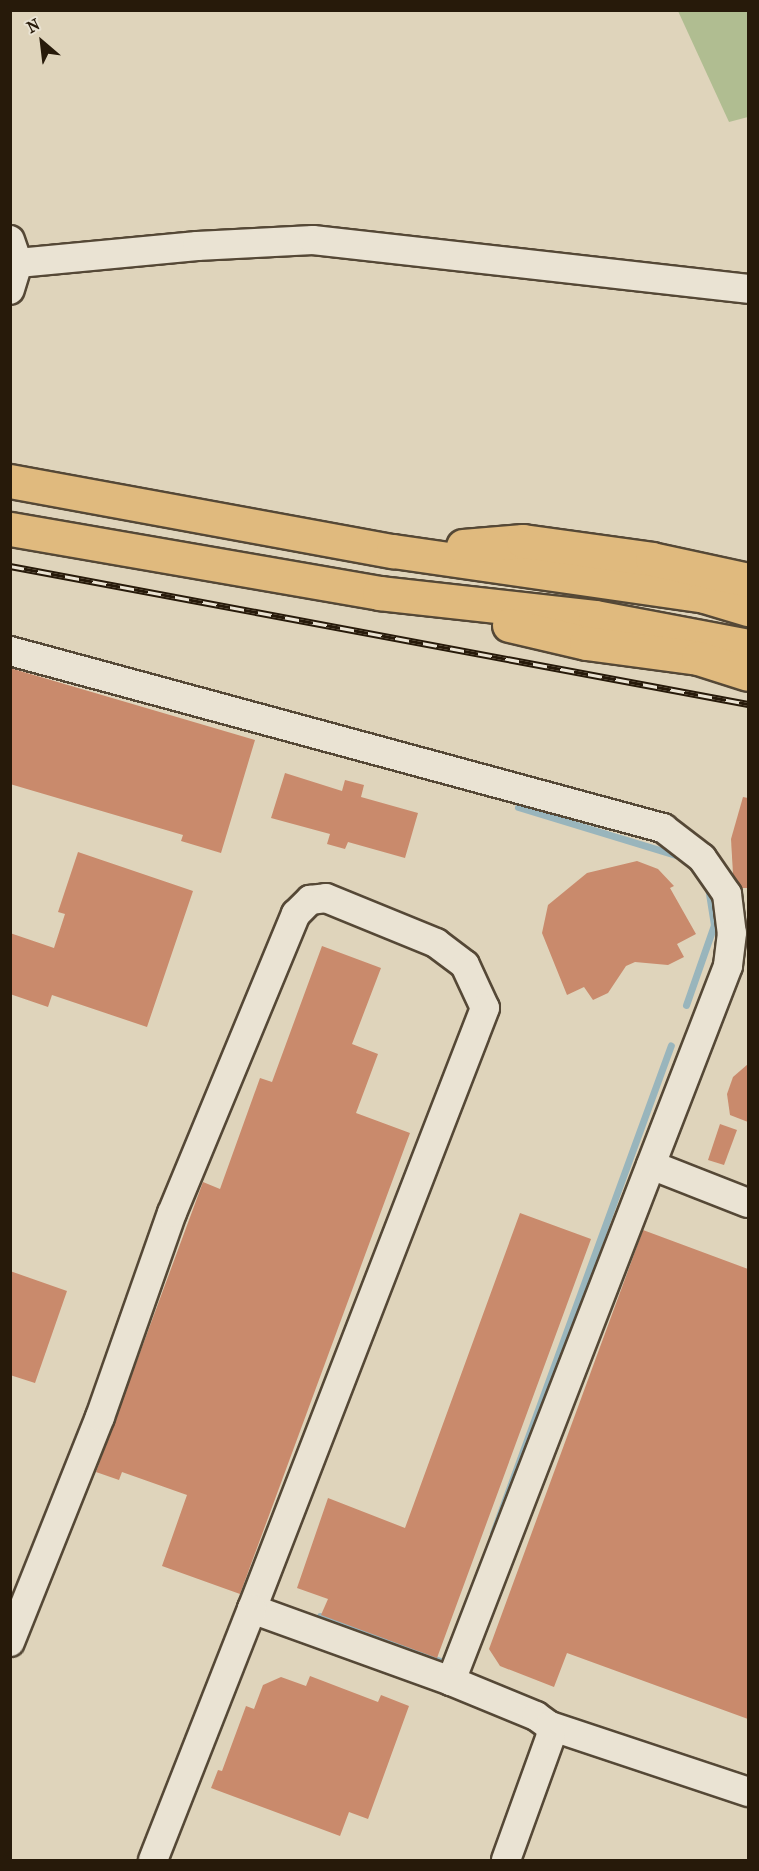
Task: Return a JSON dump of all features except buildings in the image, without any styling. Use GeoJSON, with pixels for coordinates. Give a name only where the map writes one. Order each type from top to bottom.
{"type":"FeatureCollection","features":[{"type":"Feature","properties":{"kind":"highway"},"geometry":{"type":"LineString","coordinates":[[10,482],[393,551],[604,579],[704,596],[748,609]]}},
{"type":"Feature","properties":{"kind":"highway"},"geometry":{"type":"LineString","coordinates":[[10,529],[379,593],[595,617],[748,646]]}},
{"type":"Feature","properties":{"kind":"highway"},"geometry":{"type":"LineString","coordinates":[[393,551],[523,541],[652,559],[748,580]]}},
{"type":"Feature","properties":{"kind":"highway"},"geometry":{"type":"LineString","coordinates":[[379,593],[586,643],[698,658],[748,674]]}},
{"type":"Feature","properties":{"kind":"street"},"geometry":{"type":"LineString","coordinates":[[13,264],[198,246],[313,240],[748,289]]}},
{"type":"Feature","properties":{"kind":"street"},"geometry":{"type":"LineString","coordinates":[[10,651],[663,828],[702,858],[727,894],[732,933],[728,966],[451,1681]]}},
{"type":"Feature","properties":{"kind":"street"},"geometry":{"type":"LineString","coordinates":[[10,1642],[100,1417],[172,1213],[292,925],[310,900],[326,898],[436,943],[465,965],[485,1008],[153,1860]]}},
{"type":"Feature","properties":{"kind":"street"},"geometry":{"type":"LineString","coordinates":[[651,1165],[748,1203]]}},
{"type":"Feature","properties":{"kind":"street"},"geometry":{"type":"LineString","coordinates":[[252,1609],[451,1681],[536,1716],[550,1726],[748,1792]]}},
{"type":"Feature","properties":{"kind":"street"},"geometry":{"type":"LineString","coordinates":[[506,1860],[551,1736],[550,1726]]}},
{"type":"Feature","properties":{"kind":"green space"},"geometry":{"type":"Polygon","coordinates":[[[678,11],[748,11],[748,117],[729,122],[678,11]]]}},
{"type":"Feature","properties":{"kind":"waterway"},"geometry":{"type":"LineString","coordinates":[[518,807],[679,856]]}},
{"type":"Feature","properties":{"kind":"waterway"},"geometry":{"type":"LineString","coordinates":[[686,1005],[714,925],[708,888]]}},
{"type":"Feature","properties":{"kind":"waterway"},"geometry":{"type":"LineString","coordinates":[[493,1533],[671,1045]]}},
{"type":"Feature","properties":{"kind":"waterway"},"geometry":{"type":"LineString","coordinates":[[320,1616],[446,1663],[448,1659]]}},
{"type":"Feature","properties":{"kind":"railway"},"geometry":{"type":"LineString","coordinates":[[10,566],[748,704]]}}]}
